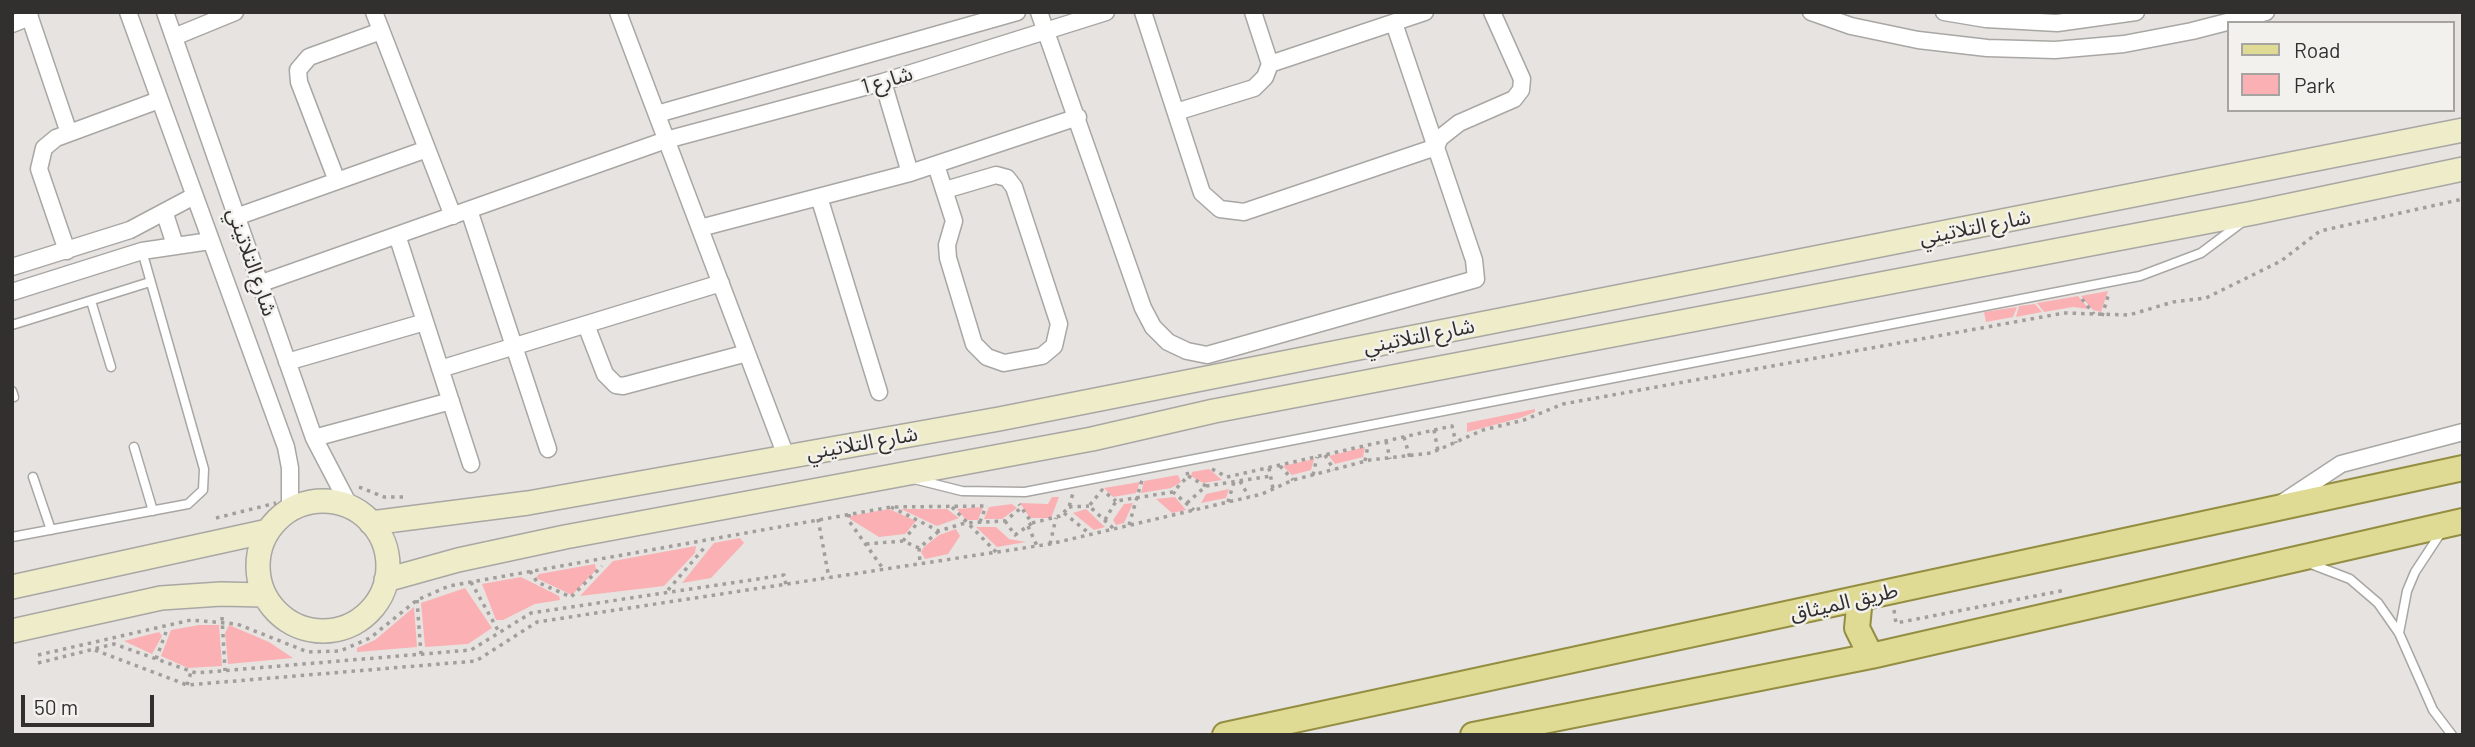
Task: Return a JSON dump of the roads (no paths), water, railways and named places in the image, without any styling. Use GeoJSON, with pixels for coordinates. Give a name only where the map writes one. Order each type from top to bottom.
{"type":"FeatureCollection","features":[{"type":"Feature","properties":{"kind":"main road","name":"شارع التلاتيني"},"geometry":{"type":"LineString","coordinates":[[371,523],[528,503],[999,419],[2463,130]]}},
{"type":"Feature","properties":{"kind":"main road","name":"شارع التلاتيني"},"geometry":{"type":"LineString","coordinates":[[386,580],[553,539],[1092,439],[1214,411],[2253,213],[2463,169]]}},
{"type":"Feature","properties":{"kind":"main road","name":"طريق الميثاق"},"geometry":{"type":"LineString","coordinates":[[1225,735],[2463,468]]}},
{"type":"Feature","properties":{"kind":"main road"},"geometry":{"type":"LineString","coordinates":[[314,502],[350,507],[371,523],[384,544],[386,580],[375,604],[366,614],[344,628],[317,631],[292,624],[271,606],[264,595],[257,569],[262,543],[268,531],[291,504],[314,502]]}},
{"type":"Feature","properties":{"kind":"main road"},"geometry":{"type":"LineString","coordinates":[[1473,735],[1871,656],[2455,523]]}},
{"type":"Feature","properties":{"kind":"main road"},"geometry":{"type":"LineString","coordinates":[[12,587],[268,531]]}},
{"type":"Feature","properties":{"kind":"main road"},"geometry":{"type":"LineString","coordinates":[[12,631],[161,598],[221,594],[264,595]]}},
{"type":"Feature","properties":{"kind":"main road"},"geometry":{"type":"LineString","coordinates":[[1860,598],[1857,628],[1871,656]]}},
{"type":"Feature","properties":{"kind":"street","name":"شارع التلاتيني"},"geometry":{"type":"LineString","coordinates":[[128,12],[286,447],[291,504]]}},
{"type":"Feature","properties":{"kind":"street","name":"شارع التلاتيني"},"geometry":{"type":"LineString","coordinates":[[166,12],[314,438],[350,507]]}},
{"type":"Feature","properties":{"kind":"street"},"geometry":{"type":"LineString","coordinates":[[174,37],[235,12]]}},
{"type":"Feature","properties":{"kind":"street"},"geometry":{"type":"LineString","coordinates":[[618,12],[786,456]]}},
{"type":"Feature","properties":{"kind":"street"},"geometry":{"type":"LineString","coordinates":[[1039,12],[1078,117],[1143,309],[1160,334],[1186,351],[1207,355],[1476,279],[1474,260],[1394,23]]}},
{"type":"Feature","properties":{"kind":"street","name":"شارع 1"},"geometry":{"type":"LineString","coordinates":[[260,284],[666,140],[883,82],[1106,12]]}},
{"type":"Feature","properties":{"kind":"street"},"geometry":{"type":"LineString","coordinates":[[1143,12],[1202,193],[1220,209],[1232,212],[1244,212],[1436,147],[1440,138],[1459,123],[1514,99],[1521,90],[1522,79],[1492,12]]}},
{"type":"Feature","properties":{"kind":"street"},"geometry":{"type":"LineString","coordinates":[[1176,112],[1254,88],[1265,78],[1270,64],[1253,12]]}},
{"type":"Feature","properties":{"kind":"street"},"geometry":{"type":"LineString","coordinates":[[1270,64],[1425,12]]}},
{"type":"Feature","properties":{"kind":"street"},"geometry":{"type":"LineString","coordinates":[[1811,12],[1851,26],[1918,40],[1987,48],[2055,50],[2124,44],[2226,21]]}},
{"type":"Feature","properties":{"kind":"street"},"geometry":{"type":"LineString","coordinates":[[1944,12],[1986,19],[2057,23],[2136,12]]}},
{"type":"Feature","properties":{"kind":"street"},"geometry":{"type":"LineString","coordinates":[[2226,21],[2266,12]]}},
{"type":"Feature","properties":{"kind":"street"},"geometry":{"type":"LineString","coordinates":[[1008,14],[1014,41]]}},
{"type":"Feature","properties":{"kind":"street","name":"شارع 1"},"geometry":{"type":"LineString","coordinates":[[657,114],[1008,14]]}},
{"type":"Feature","properties":{"kind":"street"},"geometry":{"type":"LineString","coordinates":[[12,24],[29,15],[69,133]]}},
{"type":"Feature","properties":{"kind":"street"},"geometry":{"type":"LineString","coordinates":[[337,181],[299,82],[298,70],[309,57],[381,18],[426,149],[453,216]]}},
{"type":"Feature","properties":{"kind":"street"},"geometry":{"type":"LineString","coordinates":[[883,82],[910,173]]}},
{"type":"Feature","properties":{"kind":"street"},"geometry":{"type":"LineString","coordinates":[[66,251],[39,161],[49,142],[159,100]]}},
{"type":"Feature","properties":{"kind":"street"},"geometry":{"type":"LineString","coordinates":[[700,228],[910,173],[1078,117]]}},
{"type":"Feature","properties":{"kind":"street"},"geometry":{"type":"LineString","coordinates":[[236,217],[426,149]]}},
{"type":"Feature","properties":{"kind":"street"},"geometry":{"type":"LineString","coordinates":[[936,165],[954,221],[947,245],[948,258],[974,344],[987,357],[1004,363],[1042,356],[1054,346],[1059,324],[1014,187],[1007,178],[996,175],[945,190]]}},
{"type":"Feature","properties":{"kind":"street"},"geometry":{"type":"LineString","coordinates":[[12,267],[66,251],[165,214],[194,196]]}},
{"type":"Feature","properties":{"kind":"street"},"geometry":{"type":"LineString","coordinates":[[818,197],[879,392]]}},
{"type":"Feature","properties":{"kind":"street"},"geometry":{"type":"LineString","coordinates":[[469,210],[548,449]]}},
{"type":"Feature","properties":{"kind":"street"},"geometry":{"type":"LineString","coordinates":[[165,214],[175,245]]}},
{"type":"Feature","properties":{"kind":"street"},"geometry":{"type":"LineString","coordinates":[[397,235],[471,464]]}},
{"type":"Feature","properties":{"kind":"street"},"geometry":{"type":"LineString","coordinates":[[12,292],[142,251],[210,242]]}},
{"type":"Feature","properties":{"kind":"street"},"geometry":{"type":"LineString","coordinates":[[440,369],[721,283]]}},
{"type":"Feature","properties":{"kind":"street"},"geometry":{"type":"LineString","coordinates":[[286,362],[425,322]]}},
{"type":"Feature","properties":{"kind":"street"},"geometry":{"type":"LineString","coordinates":[[586,325],[605,374],[609,380],[623,386],[747,354]]}},
{"type":"Feature","properties":{"kind":"street"},"geometry":{"type":"LineString","coordinates":[[314,438],[450,401]]}},
{"type":"Feature","properties":{"kind":"street"},"geometry":{"type":"LineString","coordinates":[[2272,510],[2341,464],[2463,432]]}},
{"type":"Feature","properties":{"kind":"lane"},"geometry":{"type":"LineString","coordinates":[[901,474],[941,488],[983,493],[1072,488],[2140,276],[2201,253],[2253,213]]}},
{"type":"Feature","properties":{"kind":"lane"},"geometry":{"type":"LineString","coordinates":[[12,537],[153,511],[194,500],[203,490],[205,476],[142,251]]}},
{"type":"Feature","properties":{"kind":"lane"},"geometry":{"type":"LineString","coordinates":[[12,325],[150,282]]}},
{"type":"Feature","properties":{"kind":"lane"},"geometry":{"type":"LineString","coordinates":[[91,300],[111,367]]}},
{"type":"Feature","properties":{"kind":"lane"},"geometry":{"type":"LineString","coordinates":[[134,447],[153,511]]}},
{"type":"Feature","properties":{"kind":"lane"},"geometry":{"type":"LineString","coordinates":[[33,477],[51,530]]}},
{"type":"Feature","properties":{"kind":"lane"},"geometry":{"type":"LineString","coordinates":[[2399,633],[2404,601],[2415,572],[2455,523]]}},
{"type":"Feature","properties":{"kind":"lane"},"geometry":{"type":"LineString","coordinates":[[2290,560],[2317,565],[2350,579],[2378,603],[2399,633],[2433,710],[2452,735]]}}]}
